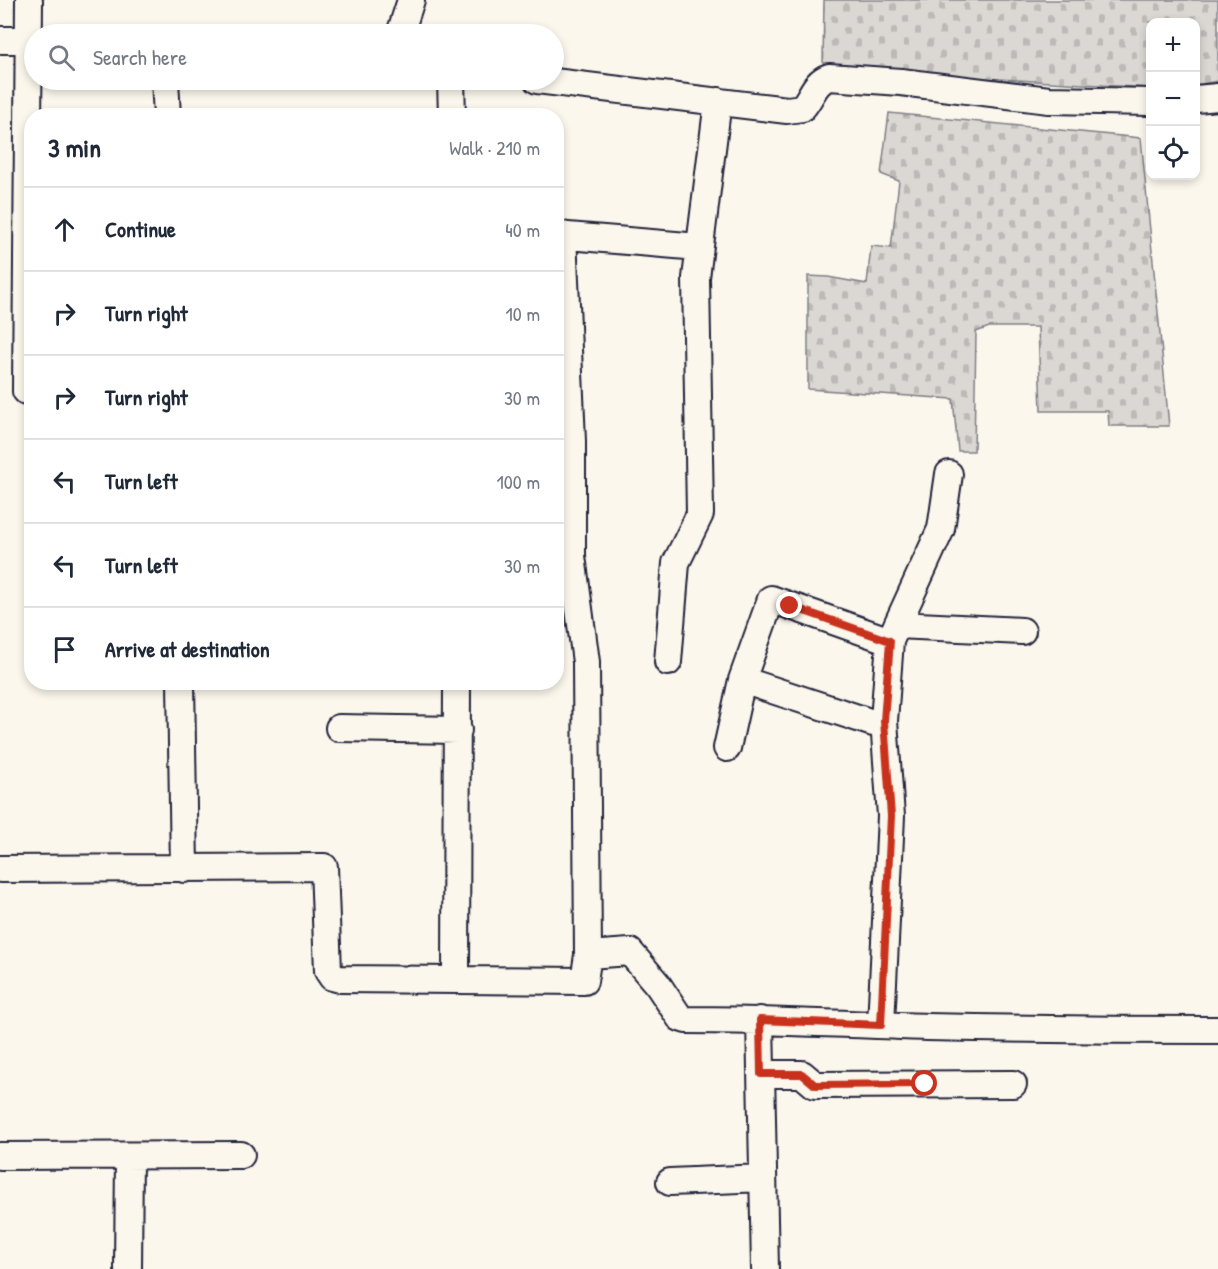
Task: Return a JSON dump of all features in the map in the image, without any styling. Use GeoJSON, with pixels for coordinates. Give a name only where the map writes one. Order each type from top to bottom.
{"type":"FeatureCollection","features":[{"type":"Feature","properties":{"kind":"street"},"geometry":{"type":"LineString","coordinates":[[28,0],[30,24]]}},
{"type":"Feature","properties":{"kind":"street"},"geometry":{"type":"LineString","coordinates":[[403,24],[411,0]]}},
{"type":"Feature","properties":{"kind":"street"},"geometry":{"type":"LineString","coordinates":[[0,40],[24,40]]}},
{"type":"Feature","properties":{"kind":"street"},"geometry":{"type":"LineString","coordinates":[[564,83],[795,110],[806,104],[816,84],[829,77],[901,82],[1049,100],[1146,102]]}},
{"type":"Feature","properties":{"kind":"street"},"geometry":{"type":"LineString","coordinates":[[30,90],[30,108]]}},
{"type":"Feature","properties":{"kind":"street"},"geometry":{"type":"LineString","coordinates":[[165,90],[166,108]]}},
{"type":"Feature","properties":{"kind":"street"},"geometry":{"type":"LineString","coordinates":[[451,90],[452,108]]}},
{"type":"Feature","properties":{"kind":"street"},"geometry":{"type":"LineString","coordinates":[[1200,99],[1218,97]]}},
{"type":"Feature","properties":{"kind":"street"},"geometry":{"type":"LineString","coordinates":[[668,662],[676,563],[700,513],[696,278],[718,101]]}},
{"type":"Feature","properties":{"kind":"street"},"geometry":{"type":"LineString","coordinates":[[564,235],[699,247]]}},
{"type":"Feature","properties":{"kind":"street"},"geometry":{"type":"LineString","coordinates":[[0,868],[324,867],[328,971],[332,977],[339,979],[584,981],[588,955],[586,662],[572,556],[572,441],[564,304]]}},
{"type":"Feature","properties":{"kind":"street"},"geometry":{"type":"LineString","coordinates":[[881,1025],[891,816],[884,721],[893,633],[941,529],[949,474]]}},
{"type":"Feature","properties":{"kind":"street"},"geometry":{"type":"LineString","coordinates":[[727,748],[742,680],[771,599],[893,633],[1022,631]]}},
{"type":"Feature","properties":{"kind":"street"},"geometry":{"type":"LineString","coordinates":[[742,680],[873,723],[884,721]]}},
{"type":"Feature","properties":{"kind":"street"},"geometry":{"type":"LineString","coordinates":[[181,690],[184,869]]}},
{"type":"Feature","properties":{"kind":"street"},"geometry":{"type":"LineString","coordinates":[[456,979],[457,690]]}},
{"type":"Feature","properties":{"kind":"street"},"geometry":{"type":"LineString","coordinates":[[339,728],[458,730]]}},
{"type":"Feature","properties":{"kind":"street"},"geometry":{"type":"LineString","coordinates":[[588,955],[630,952],[680,1018],[686,1020],[760,1020],[1022,1029],[1218,1030]]}},
{"type":"Feature","properties":{"kind":"street"},"geometry":{"type":"LineString","coordinates":[[760,1020],[765,1269]]}},
{"type":"Feature","properties":{"kind":"street"},"geometry":{"type":"LineString","coordinates":[[761,1074],[802,1074],[815,1085],[1013,1084]]}},
{"type":"Feature","properties":{"kind":"street"},"geometry":{"type":"LineString","coordinates":[[0,1156],[241,1155]]}},
{"type":"Feature","properties":{"kind":"street"},"geometry":{"type":"LineString","coordinates":[[128,1269],[129,1156]]}},
{"type":"Feature","properties":{"kind":"street"},"geometry":{"type":"LineString","coordinates":[[670,1182],[763,1178]]}},
{"type":"Feature","properties":{"kind":"green space"},"geometry":{"type":"Polygon","coordinates":[[[824,0],[1218,0],[1218,81],[1200,84],[1200,18],[1146,18],[1146,88],[932,75],[823,63],[824,0]]]}},
{"type":"Feature","properties":{"kind":"green space"},"geometry":{"type":"Polygon","coordinates":[[[889,113],[1141,138],[1169,426],[1109,426],[1108,411],[1041,411],[1038,327],[989,327],[976,332],[974,451],[958,451],[953,399],[808,389],[808,276],[867,284],[871,246],[891,248],[899,181],[881,174],[889,113]]]}},
{"type":"Feature","properties":{"kind":"route"},"geometry":{"type":"LineString","coordinates":[[790,606],[890,641],[884,721],[891,816],[881,1025],[760,1020],[761,1074],[802,1074],[815,1085],[925,1084]]}}]}
